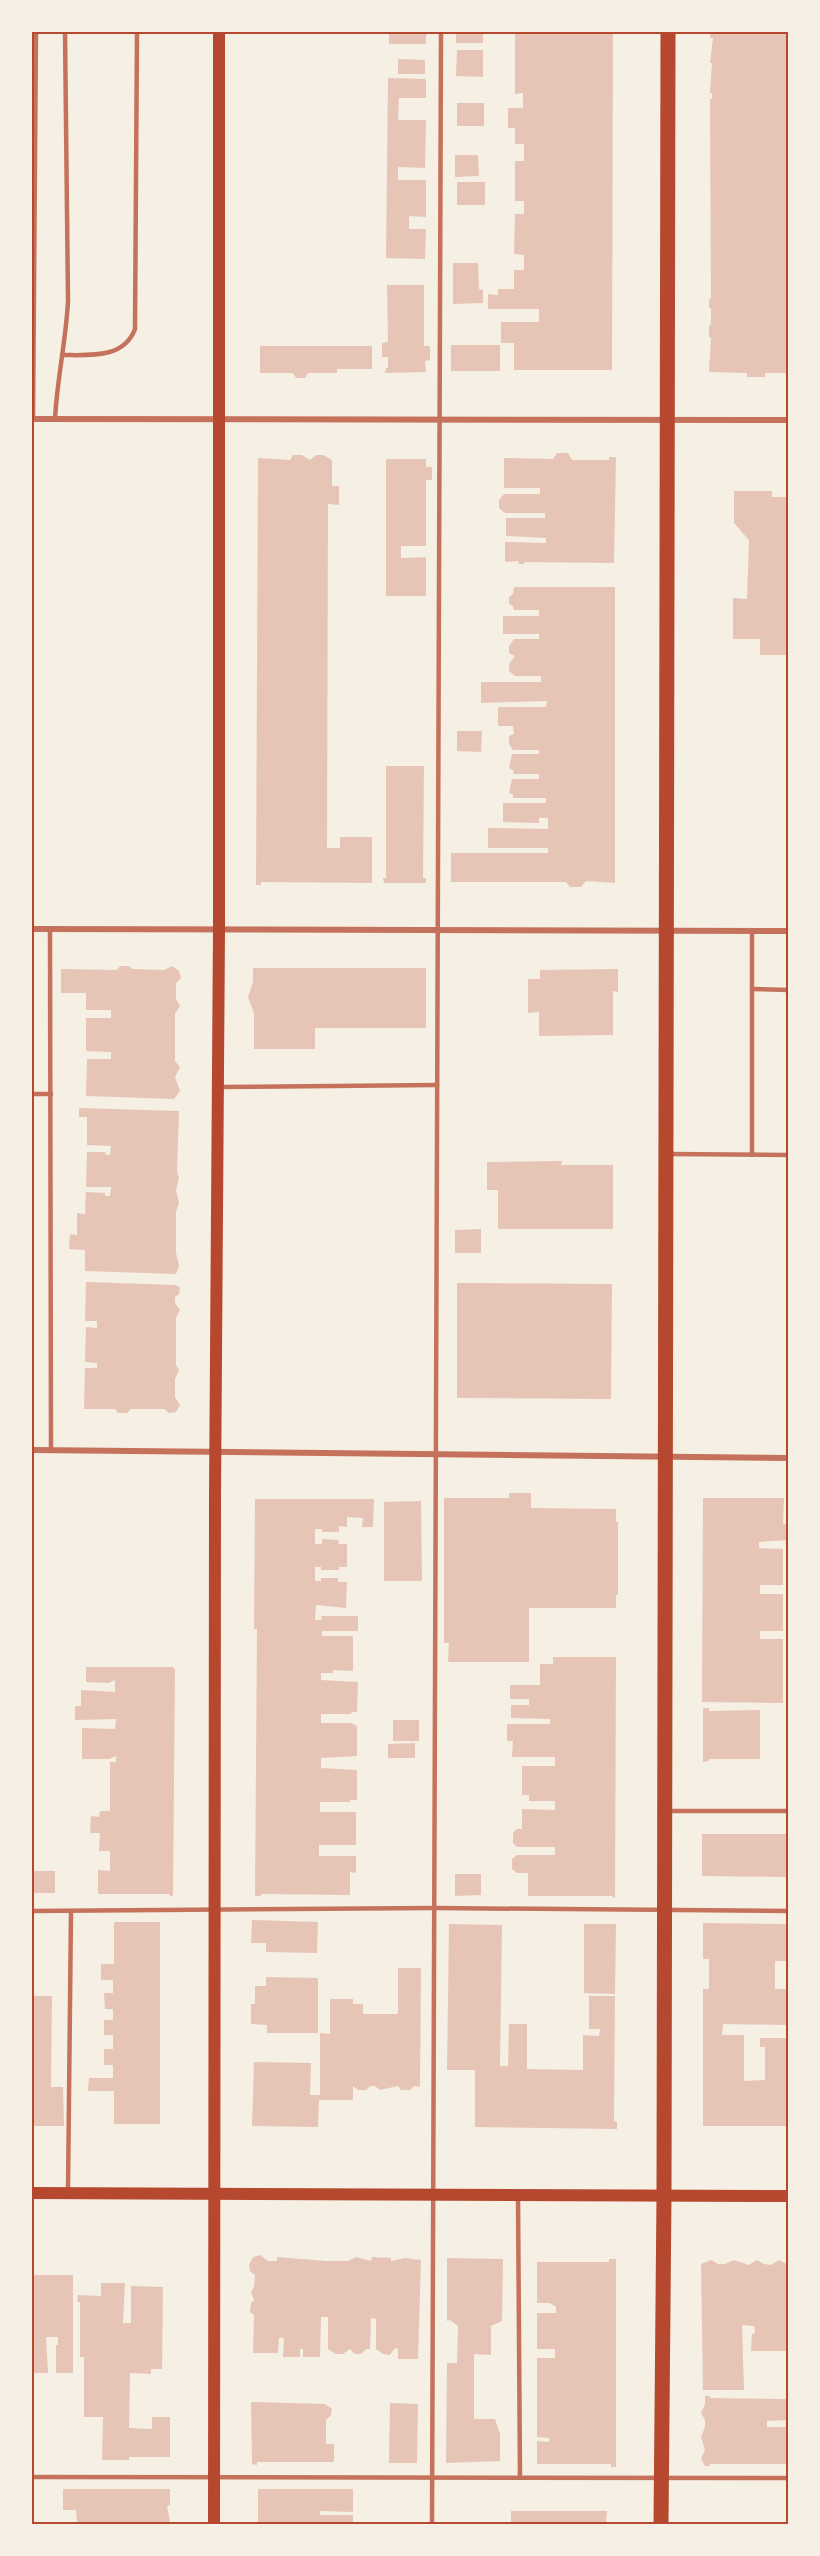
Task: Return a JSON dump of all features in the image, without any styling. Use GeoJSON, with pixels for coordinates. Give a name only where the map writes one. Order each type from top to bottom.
{"type":"FeatureCollection","features":[{"type":"Feature","properties":{"kind":"main road"},"geometry":{"type":"LineString","coordinates":[[214,2524],[219,32]]}},
{"type":"Feature","properties":{"kind":"main road"},"geometry":{"type":"LineString","coordinates":[[661,2524],[664,2195],[668,32]]}},
{"type":"Feature","properties":{"kind":"main road"},"geometry":{"type":"LineString","coordinates":[[32,2193],[789,2196]]}},
{"type":"Feature","properties":{"kind":"street"},"geometry":{"type":"LineString","coordinates":[[32,419],[789,420]]}},
{"type":"Feature","properties":{"kind":"street"},"geometry":{"type":"LineString","coordinates":[[32,929],[789,931]]}},
{"type":"Feature","properties":{"kind":"street"},"geometry":{"type":"LineString","coordinates":[[32,1450],[215,1450],[789,1458]]}},
{"type":"Feature","properties":{"kind":"lane"},"geometry":{"type":"LineString","coordinates":[[32,419],[36,32]]}},
{"type":"Feature","properties":{"kind":"lane"},"geometry":{"type":"LineString","coordinates":[[55,419],[57,380],[66,332],[68,301],[65,32]]}},
{"type":"Feature","properties":{"kind":"lane"},"geometry":{"type":"LineString","coordinates":[[62,355],[96,355],[119,349],[131,341],[135,329],[137,32]]}},
{"type":"Feature","properties":{"kind":"lane"},"geometry":{"type":"LineString","coordinates":[[432,2524],[441,32]]}},
{"type":"Feature","properties":{"kind":"lane"},"geometry":{"type":"LineString","coordinates":[[50,929],[51,1450]]}},
{"type":"Feature","properties":{"kind":"lane"},"geometry":{"type":"LineString","coordinates":[[752,931],[752,1155]]}},
{"type":"Feature","properties":{"kind":"lane"},"geometry":{"type":"LineString","coordinates":[[752,989],[789,990]]}},
{"type":"Feature","properties":{"kind":"lane"},"geometry":{"type":"LineString","coordinates":[[218,1087],[437,1085]]}},
{"type":"Feature","properties":{"kind":"lane"},"geometry":{"type":"LineString","coordinates":[[32,1094],[51,1094]]}},
{"type":"Feature","properties":{"kind":"lane"},"geometry":{"type":"LineString","coordinates":[[665,1154],[789,1155]]}},
{"type":"Feature","properties":{"kind":"lane"},"geometry":{"type":"LineString","coordinates":[[664,1811],[789,1811]]}},
{"type":"Feature","properties":{"kind":"lane"},"geometry":{"type":"LineString","coordinates":[[32,1911],[435,1908],[789,1911]]}},
{"type":"Feature","properties":{"kind":"lane"},"geometry":{"type":"LineString","coordinates":[[68,2193],[71,1911]]}},
{"type":"Feature","properties":{"kind":"lane"},"geometry":{"type":"LineString","coordinates":[[518,2194],[520,2478]]}},
{"type":"Feature","properties":{"kind":"lane"},"geometry":{"type":"LineString","coordinates":[[32,2477],[789,2478]]}},
{"type":"Feature","properties":{"kind":"building"},"geometry":{"type":"Polygon","coordinates":[[[389,32],[426,32],[426,44],[389,44],[389,32]]]}},
{"type":"Feature","properties":{"kind":"building"},"geometry":{"type":"Polygon","coordinates":[[[456,32],[483,32],[483,43],[456,43],[456,32]]]}},
{"type":"Feature","properties":{"kind":"building"},"geometry":{"type":"Polygon","coordinates":[[[515,32],[613,32],[612,370],[514,370],[514,343],[501,343],[501,322],[539,322],[539,309],[488,309],[488,294],[498,295],[498,289],[514,289],[514,270],[524,270],[524,255],[514,254],[515,214],[524,214],[524,201],[515,201],[515,161],[524,161],[524,144],[515,144],[515,128],[508,128],[508,108],[523,108],[523,93],[515,94],[515,32]]]}},
{"type":"Feature","properties":{"kind":"building"},"geometry":{"type":"Polygon","coordinates":[[[710,32],[788,32],[788,373],[765,373],[765,377],[747,377],[747,373],[709,372],[711,338],[709,337],[709,325],[711,325],[711,308],[709,308],[709,299],[711,299],[710,99],[712,99],[712,93],[710,93],[712,63],[710,63],[713,38],[710,38],[710,32]]]}},
{"type":"Feature","properties":{"kind":"building"},"geometry":{"type":"Polygon","coordinates":[[[457,50],[483,50],[483,77],[456,76],[457,50]]]}},
{"type":"Feature","properties":{"kind":"building"},"geometry":{"type":"Polygon","coordinates":[[[398,59],[425,60],[425,74],[398,74],[398,59]]]}},
{"type":"Feature","properties":{"kind":"building"},"geometry":{"type":"Polygon","coordinates":[[[388,78],[426,79],[426,98],[399,98],[398,120],[426,120],[425,168],[398,167],[398,180],[426,180],[426,217],[409,216],[409,229],[426,229],[425,259],[386,258],[388,78]]]}},
{"type":"Feature","properties":{"kind":"building"},"geometry":{"type":"Polygon","coordinates":[[[457,103],[484,103],[484,126],[457,126],[457,103]]]}},
{"type":"Feature","properties":{"kind":"building"},"geometry":{"type":"Polygon","coordinates":[[[455,155],[478,155],[479,176],[455,177],[455,155]]]}},
{"type":"Feature","properties":{"kind":"building"},"geometry":{"type":"Polygon","coordinates":[[[457,182],[485,182],[485,205],[457,205],[457,182]]]}},
{"type":"Feature","properties":{"kind":"building"},"geometry":{"type":"Polygon","coordinates":[[[453,263],[478,263],[479,289],[483,290],[483,303],[453,304],[453,263]]]}},
{"type":"Feature","properties":{"kind":"building"},"geometry":{"type":"Polygon","coordinates":[[[387,285],[424,285],[424,346],[430,346],[430,360],[425,361],[426,372],[385,373],[388,368],[388,357],[382,357],[382,343],[388,342],[387,285]]]}},
{"type":"Feature","properties":{"kind":"building"},"geometry":{"type":"Polygon","coordinates":[[[451,345],[500,345],[500,371],[451,371],[451,345]]]}},
{"type":"Feature","properties":{"kind":"building"},"geometry":{"type":"Polygon","coordinates":[[[260,346],[372,346],[372,369],[337,369],[337,373],[308,373],[305,378],[296,378],[293,373],[260,373],[260,346]]]}},
{"type":"Feature","properties":{"kind":"building"},"geometry":{"type":"Polygon","coordinates":[[[557,453],[568,453],[572,460],[609,460],[609,457],[616,457],[614,563],[524,562],[524,564],[519,564],[518,561],[505,562],[505,542],[546,543],[546,538],[506,536],[506,518],[545,518],[545,513],[505,513],[499,508],[499,500],[504,494],[540,494],[540,488],[504,488],[504,458],[553,459],[557,453]]]}},
{"type":"Feature","properties":{"kind":"building"},"geometry":{"type":"Polygon","coordinates":[[[293,455],[302,455],[310,460],[316,455],[323,455],[332,460],[332,486],[339,486],[339,505],[328,504],[327,848],[340,848],[340,837],[372,837],[372,883],[261,882],[261,885],[256,885],[258,458],[290,460],[293,455]]]}},
{"type":"Feature","properties":{"kind":"building"},"geometry":{"type":"Polygon","coordinates":[[[386,459],[426,459],[426,467],[432,467],[432,480],[426,480],[426,546],[401,546],[401,558],[426,557],[426,596],[386,596],[386,459]]]}},
{"type":"Feature","properties":{"kind":"building"},"geometry":{"type":"Polygon","coordinates":[[[734,491],[772,491],[772,497],[788,497],[788,655],[760,655],[760,639],[733,639],[733,598],[747,599],[749,540],[734,523],[734,491]]]}},
{"type":"Feature","properties":{"kind":"building"},"geometry":{"type":"Polygon","coordinates":[[[514,587],[615,587],[615,883],[586,881],[581,887],[570,887],[566,882],[451,882],[451,853],[548,853],[548,848],[488,848],[488,828],[548,829],[548,818],[539,818],[539,823],[503,822],[503,803],[546,803],[546,798],[513,798],[513,795],[509,793],[512,779],[539,779],[539,774],[513,774],[514,771],[509,768],[512,754],[539,754],[539,750],[513,750],[509,744],[509,736],[514,734],[513,726],[498,726],[498,707],[546,707],[547,701],[481,703],[481,682],[541,682],[541,676],[515,676],[509,671],[509,664],[515,656],[509,653],[509,646],[514,639],[539,639],[539,634],[503,634],[503,616],[539,616],[539,610],[514,610],[509,604],[509,597],[513,594],[514,587]]]}},
{"type":"Feature","properties":{"kind":"building"},"geometry":{"type":"Polygon","coordinates":[[[457,731],[482,731],[481,752],[457,751],[457,731]]]}},
{"type":"Feature","properties":{"kind":"building"},"geometry":{"type":"Polygon","coordinates":[[[386,766],[424,766],[423,878],[426,878],[426,883],[384,883],[383,878],[386,878],[386,766]]]}},
{"type":"Feature","properties":{"kind":"building"},"geometry":{"type":"Polygon","coordinates":[[[120,966],[133,969],[164,970],[172,966],[179,971],[181,978],[176,983],[176,999],[180,1006],[175,1014],[175,1061],[180,1067],[175,1077],[180,1091],[174,1099],[86,1096],[87,1059],[111,1059],[111,1052],[86,1051],[86,1018],[111,1018],[111,1010],[86,1010],[86,993],[61,993],[61,969],[117,970],[120,966]]]}},
{"type":"Feature","properties":{"kind":"building"},"geometry":{"type":"Polygon","coordinates":[[[253,968],[426,968],[426,1028],[315,1028],[315,1049],[254,1049],[254,1013],[248,997],[253,982],[253,968]]]}},
{"type":"Feature","properties":{"kind":"building"},"geometry":{"type":"Polygon","coordinates":[[[618,969],[618,992],[613,991],[613,1035],[539,1036],[539,1012],[528,1013],[528,979],[540,979],[540,970],[618,969]]]}},
{"type":"Feature","properties":{"kind":"building"},"geometry":{"type":"Polygon","coordinates":[[[79,1108],[179,1111],[177,1171],[179,1178],[176,1190],[179,1203],[176,1212],[176,1253],[179,1266],[176,1274],[85,1271],[85,1250],[69,1249],[70,1234],[77,1235],[77,1213],[85,1214],[86,1192],[105,1193],[105,1196],[110,1196],[111,1187],[86,1187],[87,1152],[105,1152],[106,1155],[110,1155],[111,1146],[87,1145],[87,1117],[79,1117],[79,1108]]]}},
{"type":"Feature","properties":{"kind":"building"},"geometry":{"type":"Polygon","coordinates":[[[562,1161],[561,1165],[613,1165],[613,1229],[498,1229],[498,1190],[487,1190],[487,1162],[562,1161]]]}},
{"type":"Feature","properties":{"kind":"building"},"geometry":{"type":"Polygon","coordinates":[[[481,1229],[481,1253],[455,1253],[455,1230],[481,1229]]]}},
{"type":"Feature","properties":{"kind":"building"},"geometry":{"type":"Polygon","coordinates":[[[86,1282],[176,1285],[180,1288],[179,1294],[175,1297],[175,1303],[180,1310],[176,1318],[176,1365],[179,1370],[175,1379],[175,1397],[180,1405],[176,1412],[169,1413],[164,1409],[131,1409],[127,1413],[118,1413],[115,1409],[84,1409],[85,1368],[97,1368],[97,1363],[85,1362],[86,1327],[97,1328],[97,1321],[85,1321],[86,1282]]]}},
{"type":"Feature","properties":{"kind":"building"},"geometry":{"type":"Polygon","coordinates":[[[457,1283],[612,1284],[611,1399],[457,1398],[457,1283]]]}},
{"type":"Feature","properties":{"kind":"building"},"geometry":{"type":"Polygon","coordinates":[[[509,1493],[531,1493],[531,1508],[616,1509],[618,1595],[616,1595],[616,1608],[529,1608],[529,1662],[448,1662],[449,1643],[444,1643],[444,1498],[509,1498],[509,1493]]]}},
{"type":"Feature","properties":{"kind":"building"},"geometry":{"type":"Polygon","coordinates":[[[703,1498],[784,1498],[783,1524],[788,1524],[788,1540],[759,1542],[759,1548],[783,1549],[783,1585],[760,1585],[760,1594],[783,1594],[783,1631],[760,1631],[760,1639],[783,1639],[783,1703],[702,1702],[703,1498]]]}},
{"type":"Feature","properties":{"kind":"building"},"geometry":{"type":"Polygon","coordinates":[[[255,1499],[374,1499],[373,1527],[362,1527],[363,1518],[347,1517],[347,1527],[339,1526],[339,1532],[322,1532],[322,1529],[315,1529],[315,1544],[322,1544],[322,1539],[338,1540],[339,1544],[347,1544],[347,1567],[339,1567],[339,1570],[321,1570],[321,1567],[315,1567],[315,1581],[321,1581],[321,1578],[338,1578],[338,1582],[347,1582],[346,1608],[316,1605],[315,1620],[322,1620],[321,1616],[358,1616],[358,1631],[322,1631],[322,1636],[353,1636],[353,1671],[333,1670],[333,1673],[321,1673],[321,1680],[358,1682],[357,1712],[321,1714],[321,1723],[351,1723],[357,1726],[357,1756],[321,1758],[321,1768],[357,1770],[357,1800],[320,1802],[320,1812],[356,1812],[356,1845],[319,1845],[319,1856],[356,1856],[356,1873],[350,1872],[350,1895],[261,1894],[261,1896],[255,1896],[257,1629],[254,1629],[255,1499]]]}},
{"type":"Feature","properties":{"kind":"building"},"geometry":{"type":"Polygon","coordinates":[[[421,1501],[422,1581],[384,1581],[384,1502],[421,1501]]]}},
{"type":"Feature","properties":{"kind":"building"},"geometry":{"type":"Polygon","coordinates":[[[553,1657],[616,1657],[615,1898],[611,1896],[528,1896],[528,1873],[517,1873],[512,1869],[512,1859],[517,1855],[555,1855],[555,1847],[517,1847],[513,1843],[513,1833],[517,1829],[522,1829],[522,1809],[555,1810],[555,1801],[529,1801],[529,1795],[522,1795],[522,1766],[555,1766],[555,1757],[512,1757],[513,1741],[507,1741],[507,1724],[550,1724],[550,1719],[511,1718],[511,1705],[529,1705],[529,1699],[510,1699],[510,1685],[540,1685],[540,1664],[553,1664],[553,1657]]]}},
{"type":"Feature","properties":{"kind":"building"},"geometry":{"type":"Polygon","coordinates":[[[86,1667],[173,1667],[175,1670],[173,1896],[169,1894],[98,1894],[98,1870],[110,1871],[110,1851],[99,1851],[100,1833],[90,1833],[91,1816],[99,1817],[100,1811],[110,1811],[110,1762],[116,1762],[116,1756],[109,1759],[82,1759],[82,1728],[115,1729],[116,1719],[75,1720],[75,1706],[81,1706],[81,1690],[115,1692],[115,1680],[109,1683],[86,1682],[86,1667]]]}},
{"type":"Feature","properties":{"kind":"building"},"geometry":{"type":"Polygon","coordinates":[[[703,1708],[709,1708],[709,1711],[760,1710],[760,1759],[709,1759],[703,1762],[703,1708]]]}},
{"type":"Feature","properties":{"kind":"building"},"geometry":{"type":"Polygon","coordinates":[[[393,1720],[419,1720],[419,1741],[393,1741],[393,1720]]]}},
{"type":"Feature","properties":{"kind":"building"},"geometry":{"type":"Polygon","coordinates":[[[415,1743],[415,1758],[388,1758],[388,1744],[415,1743]]]}},
{"type":"Feature","properties":{"kind":"building"},"geometry":{"type":"Polygon","coordinates":[[[702,1834],[788,1834],[788,1877],[702,1876],[702,1834]]]}},
{"type":"Feature","properties":{"kind":"building"},"geometry":{"type":"Polygon","coordinates":[[[32,1871],[55,1871],[55,1893],[32,1893],[32,1871]]]}},
{"type":"Feature","properties":{"kind":"building"},"geometry":{"type":"Polygon","coordinates":[[[455,1874],[481,1874],[481,1895],[455,1896],[455,1874]]]}},
{"type":"Feature","properties":{"kind":"building"},"geometry":{"type":"Polygon","coordinates":[[[252,1920],[318,1922],[317,1953],[266,1952],[266,1943],[251,1943],[252,1920]]]}},
{"type":"Feature","properties":{"kind":"building"},"geometry":{"type":"Polygon","coordinates":[[[114,1922],[160,1922],[160,2124],[114,2124],[114,2091],[88,2091],[89,2078],[113,2078],[113,2065],[104,2065],[104,2049],[113,2049],[113,2035],[104,2035],[104,2020],[113,2020],[113,2009],[105,2009],[104,1993],[113,1993],[113,1980],[101,1980],[101,1964],[114,1964],[114,1922]]]}},
{"type":"Feature","properties":{"kind":"building"},"geometry":{"type":"Polygon","coordinates":[[[703,1923],[788,1924],[788,1961],[775,1961],[775,1989],[788,1989],[788,2025],[723,2024],[722,2035],[744,2035],[744,2081],[765,2080],[765,2047],[760,2047],[760,2038],[788,2038],[788,2126],[703,2126],[703,1989],[709,1989],[709,1959],[703,1959],[703,1923]]]}},
{"type":"Feature","properties":{"kind":"building"},"geometry":{"type":"Polygon","coordinates":[[[449,1924],[502,1925],[500,2066],[508,2066],[509,2024],[527,2024],[527,2069],[583,2070],[583,2035],[599,2036],[600,2029],[589,2029],[589,1996],[615,1996],[614,2121],[617,2122],[617,2129],[475,2127],[475,2070],[447,2070],[449,1924]]]}},
{"type":"Feature","properties":{"kind":"building"},"geometry":{"type":"Polygon","coordinates":[[[584,1924],[616,1924],[615,1994],[584,1993],[584,1924]]]}},
{"type":"Feature","properties":{"kind":"building"},"geometry":{"type":"Polygon","coordinates":[[[398,1968],[421,1968],[420,2087],[414,2086],[410,2090],[401,2090],[398,2086],[380,2090],[375,2086],[370,2086],[366,2090],[358,2090],[353,2086],[353,2100],[319,2100],[318,2127],[252,2126],[254,2062],[311,2063],[310,2095],[320,2095],[320,2033],[330,2034],[330,1999],[353,1999],[353,2004],[363,2004],[363,2014],[398,2014],[398,1968]]]}},
{"type":"Feature","properties":{"kind":"building"},"geometry":{"type":"Polygon","coordinates":[[[266,1977],[318,1978],[318,2033],[267,2033],[267,2025],[251,2024],[251,2004],[255,2004],[255,1986],[266,1986],[266,1977]]]}},
{"type":"Feature","properties":{"kind":"building"},"geometry":{"type":"Polygon","coordinates":[[[32,1996],[52,1996],[51,2087],[63,2087],[64,2126],[32,2126],[32,1996]]]}},
{"type":"Feature","properties":{"kind":"building"},"geometry":{"type":"Polygon","coordinates":[[[260,2255],[268,2261],[277,2261],[277,2257],[326,2261],[348,2261],[356,2257],[371,2261],[372,2257],[391,2258],[391,2261],[405,2258],[421,2260],[418,2359],[398,2359],[398,2348],[394,2349],[390,2355],[383,2354],[376,2349],[376,2319],[371,2318],[370,2349],[366,2349],[361,2354],[355,2354],[350,2349],[343,2354],[336,2354],[328,2349],[328,2317],[321,2317],[320,2357],[303,2357],[303,2349],[300,2349],[300,2357],[283,2357],[284,2338],[279,2338],[278,2353],[253,2353],[254,2315],[250,2312],[251,2303],[254,2300],[251,2292],[255,2275],[250,2271],[249,2265],[253,2257],[260,2255]]]}},
{"type":"Feature","properties":{"kind":"building"},"geometry":{"type":"Polygon","coordinates":[[[447,2258],[503,2259],[502,2321],[491,2326],[491,2355],[474,2354],[474,2419],[495,2419],[500,2434],[500,2461],[446,2463],[447,2363],[457,2363],[458,2326],[450,2320],[447,2321],[447,2258]]]}},
{"type":"Feature","properties":{"kind":"building"},"geometry":{"type":"Polygon","coordinates":[[[609,2259],[616,2259],[616,2467],[611,2467],[611,2464],[537,2464],[537,2441],[549,2442],[549,2438],[537,2437],[537,2358],[555,2358],[555,2349],[537,2349],[537,2313],[556,2313],[556,2307],[550,2303],[537,2303],[537,2262],[609,2262],[609,2259]]]}},
{"type":"Feature","properties":{"kind":"building"},"geometry":{"type":"Polygon","coordinates":[[[711,2260],[718,2264],[734,2260],[749,2265],[757,2260],[771,2265],[779,2260],[788,2265],[788,2351],[751,2351],[752,2334],[755,2333],[754,2326],[742,2325],[744,2390],[703,2390],[701,2264],[711,2260]]]}},
{"type":"Feature","properties":{"kind":"building"},"geometry":{"type":"Polygon","coordinates":[[[32,2275],[73,2275],[73,2373],[56,2373],[58,2337],[46,2337],[48,2373],[32,2373],[32,2275]]]}},
{"type":"Feature","properties":{"kind":"building"},"geometry":{"type":"Polygon","coordinates":[[[101,2283],[125,2283],[123,2323],[131,2323],[131,2286],[163,2287],[162,2369],[151,2369],[151,2374],[130,2373],[129,2428],[152,2429],[152,2417],[170,2417],[170,2457],[129,2457],[129,2460],[102,2460],[103,2417],[84,2417],[84,2357],[80,2357],[80,2302],[77,2302],[78,2295],[101,2296],[101,2283]]]}},
{"type":"Feature","properties":{"kind":"building"},"geometry":{"type":"Polygon","coordinates":[[[705,2396],[710,2396],[710,2398],[788,2399],[788,2420],[767,2421],[767,2427],[788,2427],[788,2464],[710,2464],[710,2466],[705,2466],[701,2459],[705,2450],[701,2437],[705,2420],[701,2413],[705,2404],[705,2396]]]}},
{"type":"Feature","properties":{"kind":"building"},"geometry":{"type":"Polygon","coordinates":[[[251,2402],[325,2404],[332,2409],[331,2415],[326,2420],[326,2444],[334,2444],[334,2462],[257,2462],[257,2465],[252,2464],[251,2402]]]}},
{"type":"Feature","properties":{"kind":"building"},"geometry":{"type":"Polygon","coordinates":[[[390,2403],[418,2404],[417,2463],[389,2463],[390,2403]]]}},
{"type":"Feature","properties":{"kind":"building"},"geometry":{"type":"Polygon","coordinates":[[[63,2489],[170,2489],[170,2505],[167,2506],[170,2521],[168,2524],[77,2524],[76,2510],[63,2510],[63,2489]]]}},
{"type":"Feature","properties":{"kind":"building"},"geometry":{"type":"Polygon","coordinates":[[[258,2489],[353,2489],[353,2512],[320,2511],[320,2515],[353,2515],[353,2524],[258,2524],[258,2489]]]}},
{"type":"Feature","properties":{"kind":"building"},"geometry":{"type":"Polygon","coordinates":[[[511,2511],[607,2511],[606,2524],[511,2524],[511,2511]]]}}]}
